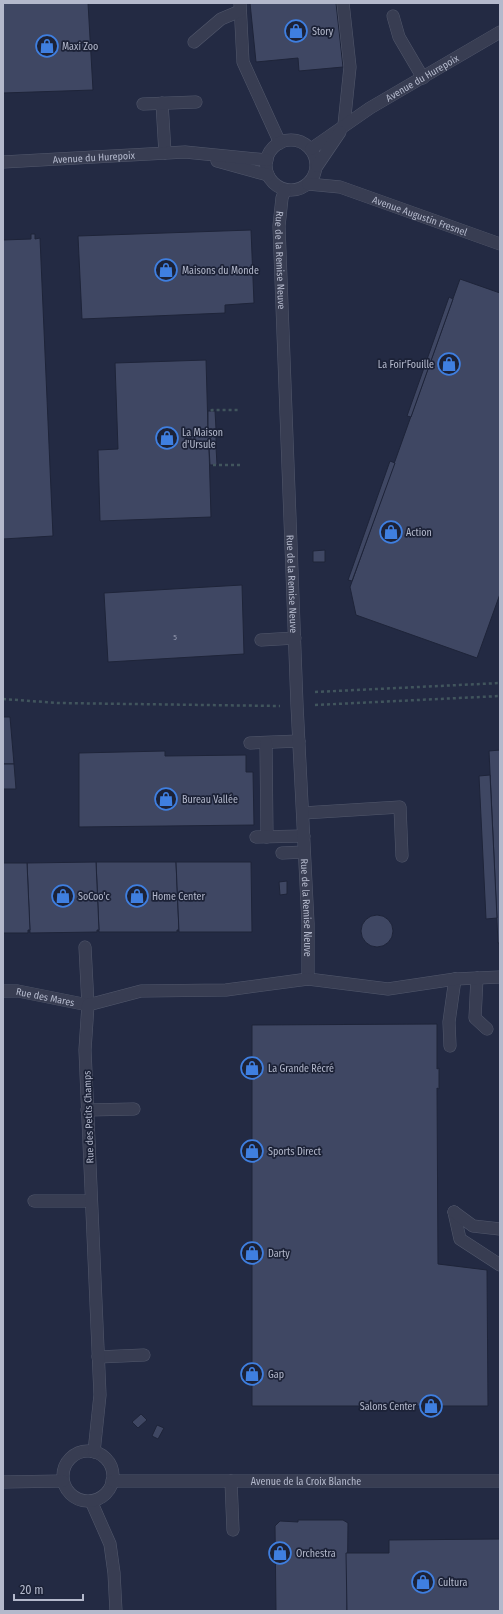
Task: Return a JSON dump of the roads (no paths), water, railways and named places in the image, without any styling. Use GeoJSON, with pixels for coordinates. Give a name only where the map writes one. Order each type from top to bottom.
{"type":"FeatureCollection","features":[{"type":"Feature","properties":{"kind":"street"},"geometry":{"type":"LineString","coordinates":[[343,3],[350,67],[344,125]]}},
{"type":"Feature","properties":{"kind":"street"},"geometry":{"type":"LineString","coordinates":[[194,42],[221,19],[240,7],[243,62],[280,142]]}},
{"type":"Feature","properties":{"kind":"street"},"geometry":{"type":"LineString","coordinates":[[393,16],[399,37],[423,78]]}},
{"type":"Feature","properties":{"kind":"street","name":"Avenue du Hurepoix"},"geometry":{"type":"LineString","coordinates":[[311,149],[344,125],[500,32]]}},
{"type":"Feature","properties":{"kind":"street"},"geometry":{"type":"LineString","coordinates":[[143,104],[196,102]]}},
{"type":"Feature","properties":{"kind":"street"},"geometry":{"type":"LineString","coordinates":[[162,103],[165,153]]}},
{"type":"Feature","properties":{"kind":"street","name":"Avenue du Hurepoix"},"geometry":{"type":"LineString","coordinates":[[317,168],[344,125]]}},
{"type":"Feature","properties":{"kind":"street"},"geometry":{"type":"LineString","coordinates":[[296,140],[304,143],[311,149],[316,159],[317,168],[313,178],[308,184],[301,189],[285,190],[272,182],[268,175],[267,160],[274,147],[280,142],[296,140]]}},
{"type":"Feature","properties":{"kind":"street","name":"Avenue du Hurepoix"},"geometry":{"type":"LineString","coordinates":[[185,152],[268,175]]}},
{"type":"Feature","properties":{"kind":"street","name":"Avenue du Hurepoix"},"geometry":{"type":"LineString","coordinates":[[3,162],[185,152],[267,160]]}},
{"type":"Feature","properties":{"kind":"street","name":"Avenue Augustin Fresnel"},"geometry":{"type":"LineString","coordinates":[[317,168],[340,187]]}},
{"type":"Feature","properties":{"kind":"street","name":"Avenue Augustin Fresnel"},"geometry":{"type":"LineString","coordinates":[[308,184],[340,187],[500,244]]}},
{"type":"Feature","properties":{"kind":"street","name":"Rue de la Remise Neuve"},"geometry":{"type":"LineString","coordinates":[[285,190],[282,198],[279,226],[297,702],[308,923],[308,979]]}},
{"type":"Feature","properties":{"kind":"street"},"geometry":{"type":"LineString","coordinates":[[262,640],[295,638]]}},
{"type":"Feature","properties":{"kind":"street"},"geometry":{"type":"LineString","coordinates":[[250,743],[299,741]]}},
{"type":"Feature","properties":{"kind":"street"},"geometry":{"type":"LineString","coordinates":[[266,743],[261,837],[304,836]]}},
{"type":"Feature","properties":{"kind":"street"},"geometry":{"type":"LineString","coordinates":[[303,813],[400,807],[402,856]]}},
{"type":"Feature","properties":{"kind":"street"},"geometry":{"type":"LineString","coordinates":[[282,853],[304,852]]}},
{"type":"Feature","properties":{"kind":"street","name":"Rue des Petits Champs"},"geometry":{"type":"LineString","coordinates":[[86,948],[88,1005],[85,1050],[100,1395],[94,1452]]}},
{"type":"Feature","properties":{"kind":"street"},"geometry":{"type":"LineString","coordinates":[[88,1005],[141,991],[226,990],[308,979],[388,989],[455,979],[500,977]]}},
{"type":"Feature","properties":{"kind":"street"},"geometry":{"type":"LineString","coordinates":[[477,978],[475,1018],[487,1029]]}},
{"type":"Feature","properties":{"kind":"street"},"geometry":{"type":"LineString","coordinates":[[450,1046],[450,1022],[455,979]]}},
{"type":"Feature","properties":{"kind":"street","name":"Rue des Mares"},"geometry":{"type":"LineString","coordinates":[[3,991],[18,991],[88,1005]]}},
{"type":"Feature","properties":{"kind":"street"},"geometry":{"type":"LineString","coordinates":[[87,1110],[134,1109]]}},
{"type":"Feature","properties":{"kind":"street"},"geometry":{"type":"LineString","coordinates":[[34,1202],[91,1202]]}},
{"type":"Feature","properties":{"kind":"street"},"geometry":{"type":"LineString","coordinates":[[500,1229],[473,1226],[454,1212],[460,1239],[500,1265]]}},
{"type":"Feature","properties":{"kind":"street"},"geometry":{"type":"LineString","coordinates":[[98,1357],[144,1355]]}},
{"type":"Feature","properties":{"kind":"street"},"geometry":{"type":"LineString","coordinates":[[94,1452],[106,1459],[110,1465],[112,1481],[110,1488],[105,1495],[91,1501],[76,1498],[66,1488],[63,1481],[64,1469],[70,1459],[76,1454],[94,1452]]}},
{"type":"Feature","properties":{"kind":"street"},"geometry":{"type":"LineString","coordinates":[[3,1482],[63,1481]]}},
{"type":"Feature","properties":{"kind":"street","name":"Avenue de la Croix Blanche"},"geometry":{"type":"LineString","coordinates":[[112,1481],[500,1481]]}},
{"type":"Feature","properties":{"kind":"street"},"geometry":{"type":"LineString","coordinates":[[232,1481],[233,1530]]}},
{"type":"Feature","properties":{"kind":"street"},"geometry":{"type":"LineString","coordinates":[[91,1501],[110,1544],[114,1573],[116,1611]]}},
{"type":"Feature","properties":{"kind":"place","name":"Story"},"geometry":{"type":"Point","coordinates":[296,31]}},
{"type":"Feature","properties":{"kind":"place","name":"Maxi Zoo"},"geometry":{"type":"Point","coordinates":[47,46]}},
{"type":"Feature","properties":{"kind":"place","name":"Maisons du Monde"},"geometry":{"type":"Point","coordinates":[166,270]}},
{"type":"Feature","properties":{"kind":"place","name":"La Foir'Fouille"},"geometry":{"type":"Point","coordinates":[449,364]}},
{"type":"Feature","properties":{"kind":"place","name":"La Maison d'Ursule"},"geometry":{"type":"Point","coordinates":[167,438]}},
{"type":"Feature","properties":{"kind":"place","name":"Action"},"geometry":{"type":"Point","coordinates":[391,532]}},
{"type":"Feature","properties":{"kind":"place","name":"Bureau Vallée"},"geometry":{"type":"Point","coordinates":[166,799]}},
{"type":"Feature","properties":{"kind":"place","name":"SoCoo'c"},"geometry":{"type":"Point","coordinates":[63,896]}},
{"type":"Feature","properties":{"kind":"place","name":"Home Center"},"geometry":{"type":"Point","coordinates":[137,896]}},
{"type":"Feature","properties":{"kind":"place","name":"La Grande Récré"},"geometry":{"type":"Point","coordinates":[252,1068]}},
{"type":"Feature","properties":{"kind":"place","name":"Sports Direct"},"geometry":{"type":"Point","coordinates":[252,1151]}},
{"type":"Feature","properties":{"kind":"place","name":"Darty"},"geometry":{"type":"Point","coordinates":[252,1253]}},
{"type":"Feature","properties":{"kind":"place","name":"Gap"},"geometry":{"type":"Point","coordinates":[252,1374]}},
{"type":"Feature","properties":{"kind":"place","name":"Salons Center"},"geometry":{"type":"Point","coordinates":[431,1406]}},
{"type":"Feature","properties":{"kind":"place","name":"Orchestra"},"geometry":{"type":"Point","coordinates":[280,1553]}},
{"type":"Feature","properties":{"kind":"place","name":"Cultura"},"geometry":{"type":"Point","coordinates":[423,1582]}}]}
